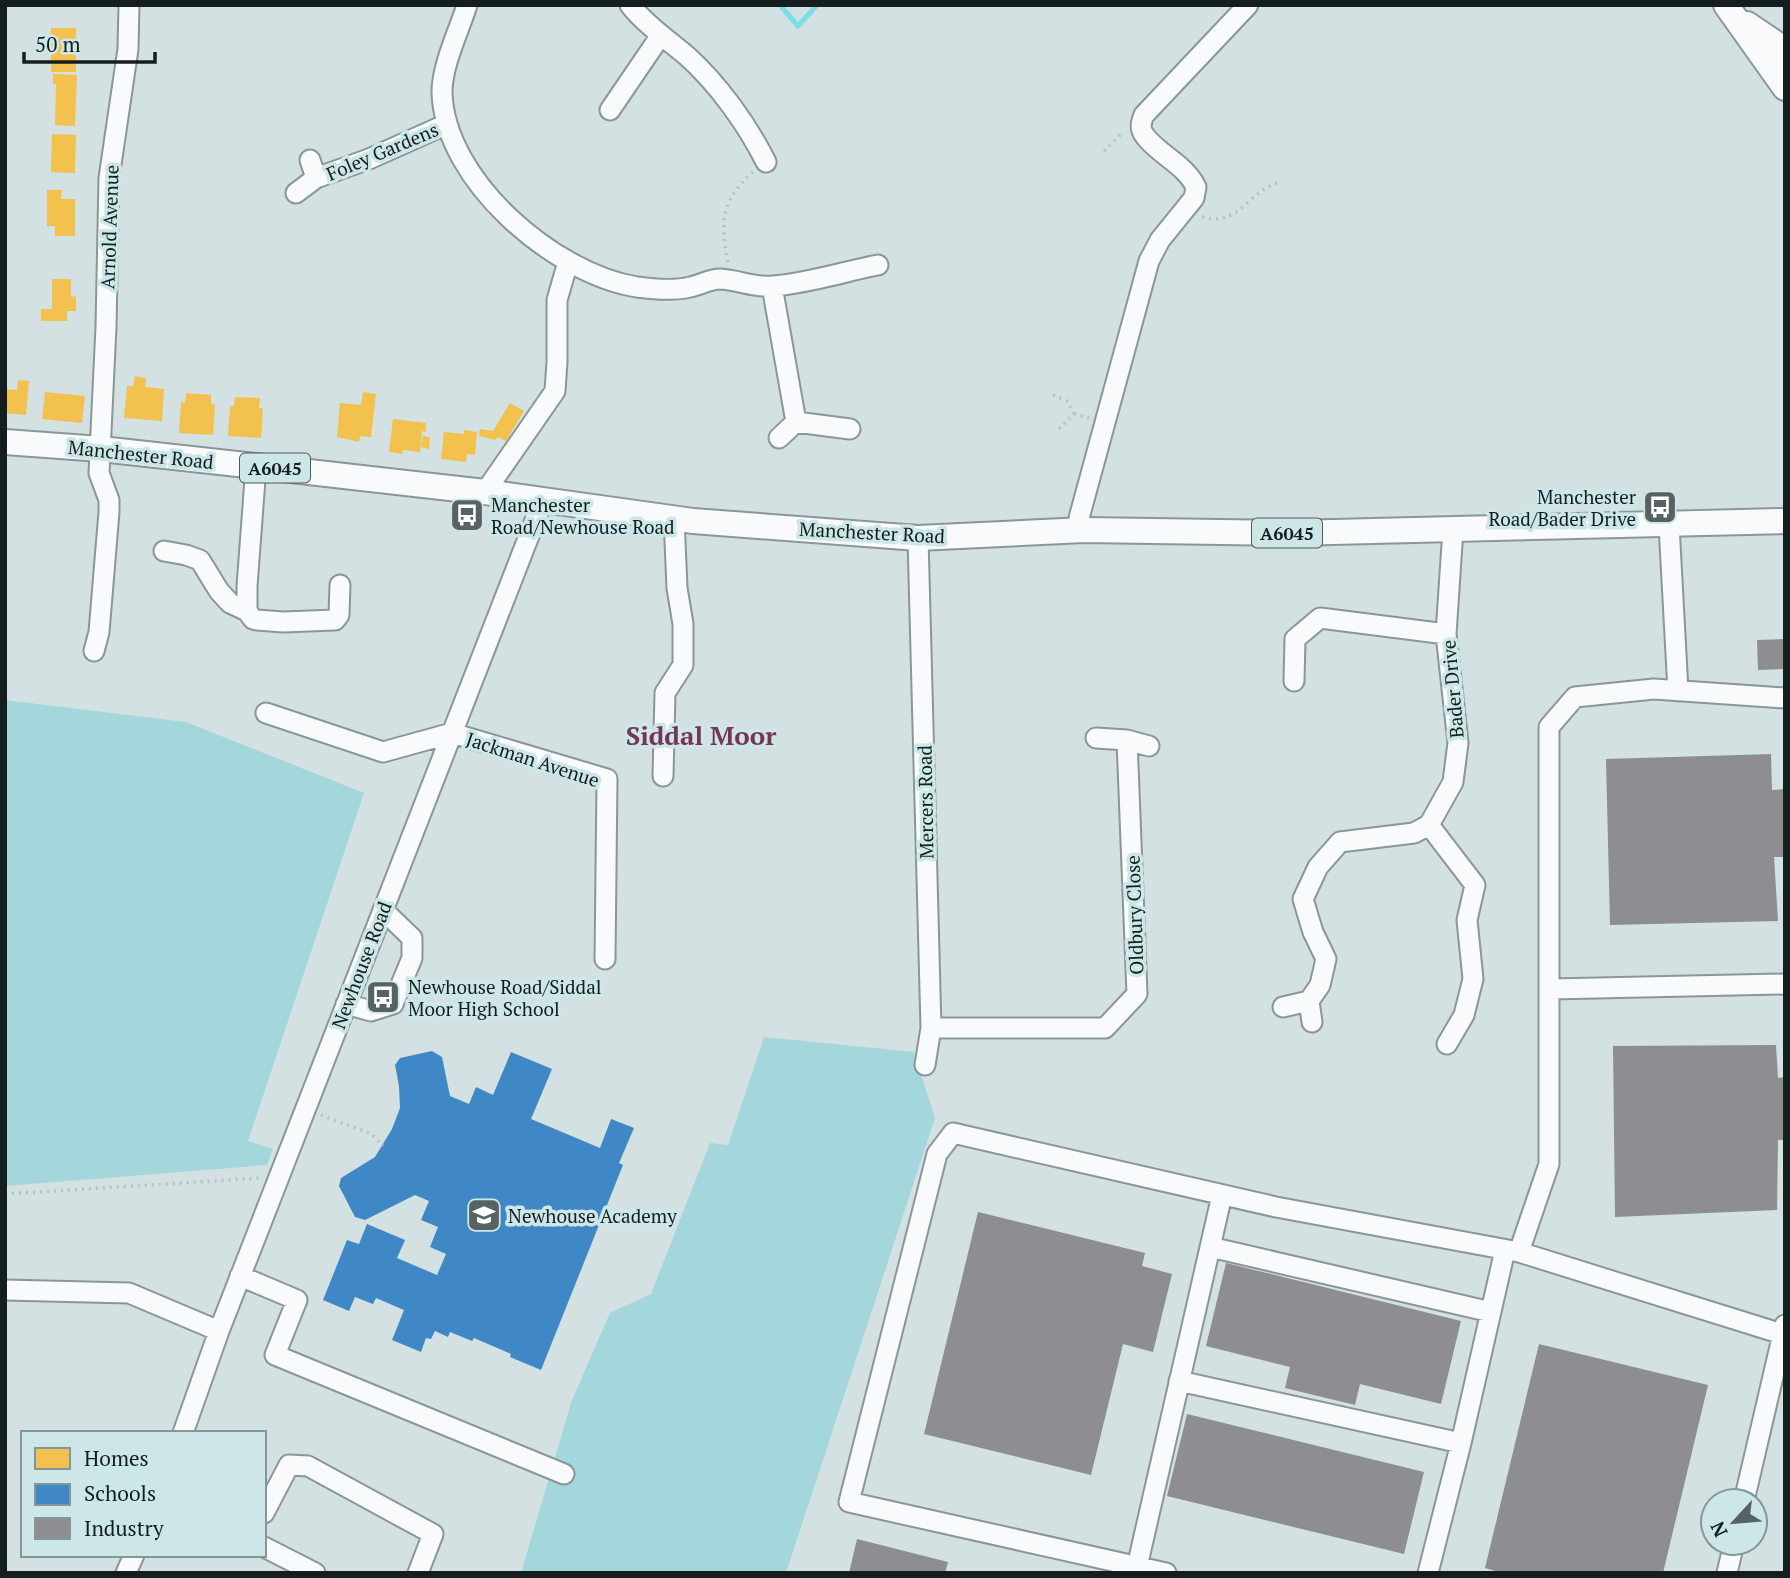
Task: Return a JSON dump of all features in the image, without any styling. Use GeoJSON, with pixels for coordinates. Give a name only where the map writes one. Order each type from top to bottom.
{"type":"FeatureCollection","features":[{"type":"Feature","properties":{"kind":"main road"},"geometry":{"type":"LineString","coordinates":[[1729,9],[1781,47],[1785,53]]}},
{"type":"Feature","properties":{"kind":"main road"},"geometry":{"type":"LineString","coordinates":[[1729,9],[1785,88]]}},
{"type":"Feature","properties":{"kind":"main road","name":"Manchester Road"},"geometry":{"type":"LineString","coordinates":[[5,442],[101,449],[485,492],[674,518],[918,538],[1079,530],[1292,533],[1785,521]]}},
{"type":"Feature","properties":{"kind":"street","name":"Arnold Avenue"},"geometry":{"type":"LineString","coordinates":[[94,651],[99,632],[109,512],[109,500],[99,473],[109,178],[128,50],[129,5]]}},
{"type":"Feature","properties":{"kind":"street"},"geometry":{"type":"LineString","coordinates":[[467,5],[444,74],[442,90],[447,124],[471,175],[493,202],[518,225],[568,262],[636,287],[686,288],[718,279],[772,286],[878,265]]}},
{"type":"Feature","properties":{"kind":"street"},"geometry":{"type":"LineString","coordinates":[[630,5],[690,59],[719,92],[755,141],[766,162]]}},
{"type":"Feature","properties":{"kind":"street"},"geometry":{"type":"LineString","coordinates":[[1079,530],[1079,518],[1149,261],[1160,240],[1194,198],[1196,187],[1191,176],[1143,134],[1140,123],[1144,115],[1248,5]]}},
{"type":"Feature","properties":{"kind":"street"},"geometry":{"type":"LineString","coordinates":[[610,110],[662,35]]}},
{"type":"Feature","properties":{"kind":"street","name":"Foley Gardens"},"geometry":{"type":"LineString","coordinates":[[296,193],[316,178],[369,159],[447,124]]}},
{"type":"Feature","properties":{"kind":"street","name":"Foley Gardens"},"geometry":{"type":"LineString","coordinates":[[310,160],[316,178]]}},
{"type":"Feature","properties":{"kind":"street"},"geometry":{"type":"LineString","coordinates":[[485,492],[555,391],[557,362],[548,329],[568,262]]}},
{"type":"Feature","properties":{"kind":"street"},"geometry":{"type":"LineString","coordinates":[[772,286],[796,422]]}},
{"type":"Feature","properties":{"kind":"street"},"geometry":{"type":"LineString","coordinates":[[796,422],[850,429]]}},
{"type":"Feature","properties":{"kind":"street"},"geometry":{"type":"LineString","coordinates":[[779,438],[796,422]]}},
{"type":"Feature","properties":{"kind":"street"},"geometry":{"type":"LineString","coordinates":[[247,611],[256,466]]}},
{"type":"Feature","properties":{"kind":"street","name":"Newhouse Road"},"geometry":{"type":"LineString","coordinates":[[184,1431],[240,1276],[543,500]]}},
{"type":"Feature","properties":{"kind":"street"},"geometry":{"type":"LineString","coordinates":[[663,776],[664,692],[683,665],[683,624],[677,588],[674,518]]}},
{"type":"Feature","properties":{"kind":"street"},"geometry":{"type":"LineString","coordinates":[[1669,525],[1678,691]]}},
{"type":"Feature","properties":{"kind":"street","name":"Bader Drive"},"geometry":{"type":"LineString","coordinates":[[1429,825],[1453,782],[1458,743],[1446,634],[1453,529]]}},
{"type":"Feature","properties":{"kind":"street","name":"Mercers Road"},"geometry":{"type":"LineString","coordinates":[[918,538],[931,1028],[925,1065]]}},
{"type":"Feature","properties":{"kind":"street"},"geometry":{"type":"LineString","coordinates":[[164,551],[200,560],[219,591],[230,603],[247,611],[257,620],[335,620],[339,615],[340,585]]}},
{"type":"Feature","properties":{"kind":"street"},"geometry":{"type":"LineString","coordinates":[[1294,681],[1295,639],[1320,618],[1446,634]]}},
{"type":"Feature","properties":{"kind":"street"},"geometry":{"type":"LineString","coordinates":[[1428,1573],[1491,1312],[1512,1251],[1549,1164],[1549,727],[1575,698],[1654,689],[1785,698]]}},
{"type":"Feature","properties":{"kind":"street"},"geometry":{"type":"LineString","coordinates":[[266,713],[383,752],[452,733]]}},
{"type":"Feature","properties":{"kind":"street","name":"Jackman Avenue"},"geometry":{"type":"LineString","coordinates":[[452,733],[607,779],[605,958]]}},
{"type":"Feature","properties":{"kind":"street"},"geometry":{"type":"LineString","coordinates":[[1096,738],[1127,740],[1149,746]]}},
{"type":"Feature","properties":{"kind":"street","name":"Oldbury Close"},"geometry":{"type":"LineString","coordinates":[[931,1028],[1105,1028],[1137,994],[1127,740]]}},
{"type":"Feature","properties":{"kind":"street"},"geometry":{"type":"LineString","coordinates":[[1283,1007],[1309,1001],[1320,985],[1326,959],[1313,932],[1303,899],[1318,867],[1340,842],[1414,833],[1429,825],[1475,885],[1467,919],[1473,979],[1464,1015],[1447,1044]]}},
{"type":"Feature","properties":{"kind":"street"},"geometry":{"type":"LineString","coordinates":[[346,1004],[371,1011],[393,1004],[412,958],[412,938],[383,910]]}},
{"type":"Feature","properties":{"kind":"street"},"geometry":{"type":"LineString","coordinates":[[1551,989],[1785,985]]}},
{"type":"Feature","properties":{"kind":"street"},"geometry":{"type":"LineString","coordinates":[[1309,1001],[1312,1022]]}},
{"type":"Feature","properties":{"kind":"street"},"geometry":{"type":"LineString","coordinates":[[1166,1573],[849,1502],[937,1154],[953,1133],[1276,1207],[1512,1251],[1784,1330],[1747,1487]]}},
{"type":"Feature","properties":{"kind":"street"},"geometry":{"type":"LineString","coordinates":[[1136,1567],[1222,1195]]}},
{"type":"Feature","properties":{"kind":"street"},"geometry":{"type":"LineString","coordinates":[[1210,1247],[1491,1312]]}},
{"type":"Feature","properties":{"kind":"street"},"geometry":{"type":"LineString","coordinates":[[240,1276],[297,1300],[275,1355],[564,1474]]}},
{"type":"Feature","properties":{"kind":"street"},"geometry":{"type":"LineString","coordinates":[[5,1290],[129,1293],[219,1331]]}},
{"type":"Feature","properties":{"kind":"street"},"geometry":{"type":"LineString","coordinates":[[1179,1381],[1461,1443]]}},
{"type":"Feature","properties":{"kind":"street"},"geometry":{"type":"LineString","coordinates":[[266,1509],[289,1465],[308,1466],[433,1534],[418,1573]]}},
{"type":"Feature","properties":{"kind":"street"},"geometry":{"type":"LineString","coordinates":[[266,1548],[315,1573]]}},
{"type":"Feature","properties":{"kind":"street"},"geometry":{"type":"LineString","coordinates":[[126,1573],[133,1557]]}},
{"type":"Feature","properties":{"kind":"path"},"geometry":{"type":"LineString","coordinates":[[1104,151],[1127,128],[1140,123]]}},
{"type":"Feature","properties":{"kind":"path"},"geometry":{"type":"LineString","coordinates":[[732,281],[722,233],[723,218],[737,187],[766,162]]}},
{"type":"Feature","properties":{"kind":"path"},"geometry":{"type":"LineString","coordinates":[[1183,212],[1212,220],[1228,217],[1248,204],[1262,190],[1279,182]]}},
{"type":"Feature","properties":{"kind":"path"},"geometry":{"type":"LineString","coordinates":[[1053,395],[1066,401],[1074,414],[1104,424]]}},
{"type":"Feature","properties":{"kind":"path"},"geometry":{"type":"LineString","coordinates":[[1059,429],[1074,414]]}},
{"type":"Feature","properties":{"kind":"path"},"geometry":{"type":"LineString","coordinates":[[305,1110],[372,1133],[383,1146]]}},
{"type":"Feature","properties":{"kind":"path"},"geometry":{"type":"LineString","coordinates":[[5,1194],[259,1178],[276,1183]]}},
{"type":"Feature","properties":{"kind":"shaded area"},"geometry":{"type":"Polygon","coordinates":[[[5,700],[186,722],[364,793],[248,1141],[273,1149],[267,1165],[5,1186],[5,700]]]}},
{"type":"Feature","properties":{"kind":"shaded area"},"geometry":{"type":"Polygon","coordinates":[[[764,1037],[914,1052],[935,1118],[786,1573],[521,1573],[572,1400],[610,1313],[651,1294],[710,1143],[728,1145],[764,1037]]]}},
{"type":"Feature","properties":{"kind":"building: Homes"},"geometry":{"type":"Polygon","coordinates":[[[51,28],[76,28],[76,72],[51,72],[51,28]]]}},
{"type":"Feature","properties":{"kind":"building: Homes"},"geometry":{"type":"Polygon","coordinates":[[[53,74],[77,75],[75,126],[55,125],[56,84],[53,84],[53,74]]]}},
{"type":"Feature","properties":{"kind":"building: Homes"},"geometry":{"type":"Polygon","coordinates":[[[52,134],[76,135],[75,173],[51,172],[52,134]]]}},
{"type":"Feature","properties":{"kind":"building: Homes"},"geometry":{"type":"Polygon","coordinates":[[[47,190],[62,190],[61,199],[75,199],[75,236],[55,236],[55,226],[47,226],[47,190]]]}},
{"type":"Feature","properties":{"kind":"building: Homes"},"geometry":{"type":"Polygon","coordinates":[[[52,279],[71,279],[71,297],[76,296],[76,311],[67,311],[67,321],[41,321],[41,309],[52,309],[52,279]]]}},
{"type":"Feature","properties":{"kind":"building: Homes"},"geometry":{"type":"Polygon","coordinates":[[[135,376],[146,378],[145,387],[164,389],[162,421],[124,418],[127,386],[133,386],[135,376]]]}},
{"type":"Feature","properties":{"kind":"building: Homes"},"geometry":{"type":"Polygon","coordinates":[[[18,380],[29,381],[26,415],[5,413],[5,389],[17,390],[18,380]]]}},
{"type":"Feature","properties":{"kind":"building: Homes"},"geometry":{"type":"Polygon","coordinates":[[[45,392],[85,396],[82,423],[42,419],[45,392]]]}},
{"type":"Feature","properties":{"kind":"building: Homes"},"geometry":{"type":"Polygon","coordinates":[[[363,392],[376,394],[371,437],[360,436],[359,442],[337,437],[340,403],[361,405],[363,392]]]}},
{"type":"Feature","properties":{"kind":"building: Homes"},"geometry":{"type":"Polygon","coordinates":[[[186,393],[211,395],[211,404],[215,405],[213,435],[179,433],[181,402],[185,403],[186,393]]]}},
{"type":"Feature","properties":{"kind":"building: Homes"},"geometry":{"type":"Polygon","coordinates":[[[235,397],[260,398],[259,408],[263,408],[261,438],[228,436],[230,406],[234,406],[235,397]]]}},
{"type":"Feature","properties":{"kind":"building: Homes"},"geometry":{"type":"Polygon","coordinates":[[[510,403],[524,411],[506,441],[498,437],[495,440],[479,436],[480,429],[493,431],[510,403]]]}},
{"type":"Feature","properties":{"kind":"building: Homes"},"geometry":{"type":"Polygon","coordinates":[[[393,419],[426,423],[426,432],[422,431],[420,452],[389,452],[393,419]]]}},
{"type":"Feature","properties":{"kind":"building: Homes"},"geometry":{"type":"Polygon","coordinates":[[[464,430],[477,432],[475,455],[467,454],[466,462],[441,459],[444,432],[464,434],[464,430]]]}},
{"type":"Feature","properties":{"kind":"building: Homes"},"geometry":{"type":"Polygon","coordinates":[[[423,436],[430,437],[429,449],[421,447],[423,436]]]}},
{"type":"Feature","properties":{"kind":"building: Schools"},"geometry":{"type":"Polygon","coordinates":[[[432,1051],[442,1057],[450,1096],[469,1104],[476,1087],[493,1095],[511,1052],[552,1069],[531,1119],[600,1148],[611,1119],[634,1128],[619,1163],[623,1165],[541,1370],[474,1338],[472,1341],[450,1332],[448,1337],[435,1331],[431,1339],[426,1338],[421,1352],[392,1340],[404,1310],[376,1298],[373,1304],[355,1297],[349,1311],[323,1300],[347,1240],[359,1244],[367,1224],[405,1240],[397,1258],[437,1275],[446,1254],[430,1247],[438,1227],[421,1220],[429,1201],[415,1195],[365,1220],[355,1217],[339,1186],[341,1178],[375,1157],[392,1129],[400,1108],[395,1065],[400,1058],[432,1051]]]}},
{"type":"Feature","properties":{"kind":"building: Industry"},"geometry":{"type":"Polygon","coordinates":[[[1785,639],[1785,669],[1758,670],[1757,640],[1785,639]]]}},
{"type":"Feature","properties":{"kind":"building: Industry"},"geometry":{"type":"Polygon","coordinates":[[[1771,754],[1772,790],[1785,789],[1785,857],[1774,857],[1778,921],[1610,925],[1606,759],[1771,754]]]}},
{"type":"Feature","properties":{"kind":"building: Industry"},"geometry":{"type":"Polygon","coordinates":[[[1776,1045],[1778,1078],[1785,1077],[1785,1140],[1778,1140],[1777,1210],[1615,1217],[1613,1046],[1776,1045]]]}},
{"type":"Feature","properties":{"kind":"building: Industry"},"geometry":{"type":"Polygon","coordinates":[[[978,1212],[1145,1253],[1142,1266],[1172,1274],[1153,1352],[1123,1344],[1091,1475],[924,1434],[978,1212]]]}},
{"type":"Feature","properties":{"kind":"building: Industry"},"geometry":{"type":"Polygon","coordinates":[[[1226,1263],[1461,1321],[1441,1404],[1360,1384],[1355,1405],[1285,1388],[1290,1367],[1206,1346],[1226,1263]]]}},
{"type":"Feature","properties":{"kind":"building: Industry"},"geometry":{"type":"Polygon","coordinates":[[[1539,1344],[1708,1385],[1663,1573],[1502,1573],[1485,1568],[1539,1344]]]}},
{"type":"Feature","properties":{"kind":"building: Industry"},"geometry":{"type":"Polygon","coordinates":[[[1187,1414],[1424,1472],[1404,1554],[1167,1496],[1187,1414]]]}},
{"type":"Feature","properties":{"kind":"building: Industry"},"geometry":{"type":"Polygon","coordinates":[[[857,1539],[948,1562],[945,1573],[849,1573],[857,1539]]]}},
{"type":"Feature","properties":{"kind":"waterway"},"geometry":{"type":"LineString","coordinates":[[780,5],[798,26],[817,5]]}},
{"type":"Feature","properties":{"kind":"place","name":"Manchester Road/Bader Drive"},"geometry":{"type":"Point","coordinates":[1660,507]}},
{"type":"Feature","properties":{"kind":"place","name":"Manchester Road/Newhouse Road"},"geometry":{"type":"Point","coordinates":[467,515]}},
{"type":"Feature","properties":{"kind":"place","name":"Newhouse Road/Siddal Moor High School"},"geometry":{"type":"Point","coordinates":[383,997]}},
{"type":"Feature","properties":{"kind":"place","name":"Newhouse Academy"},"geometry":{"type":"Point","coordinates":[484,1215]}},
{"type":"Feature","properties":{"kind":"district","name":"Siddal Moor"},"geometry":{"type":"Point","coordinates":[701,735]}}]}
